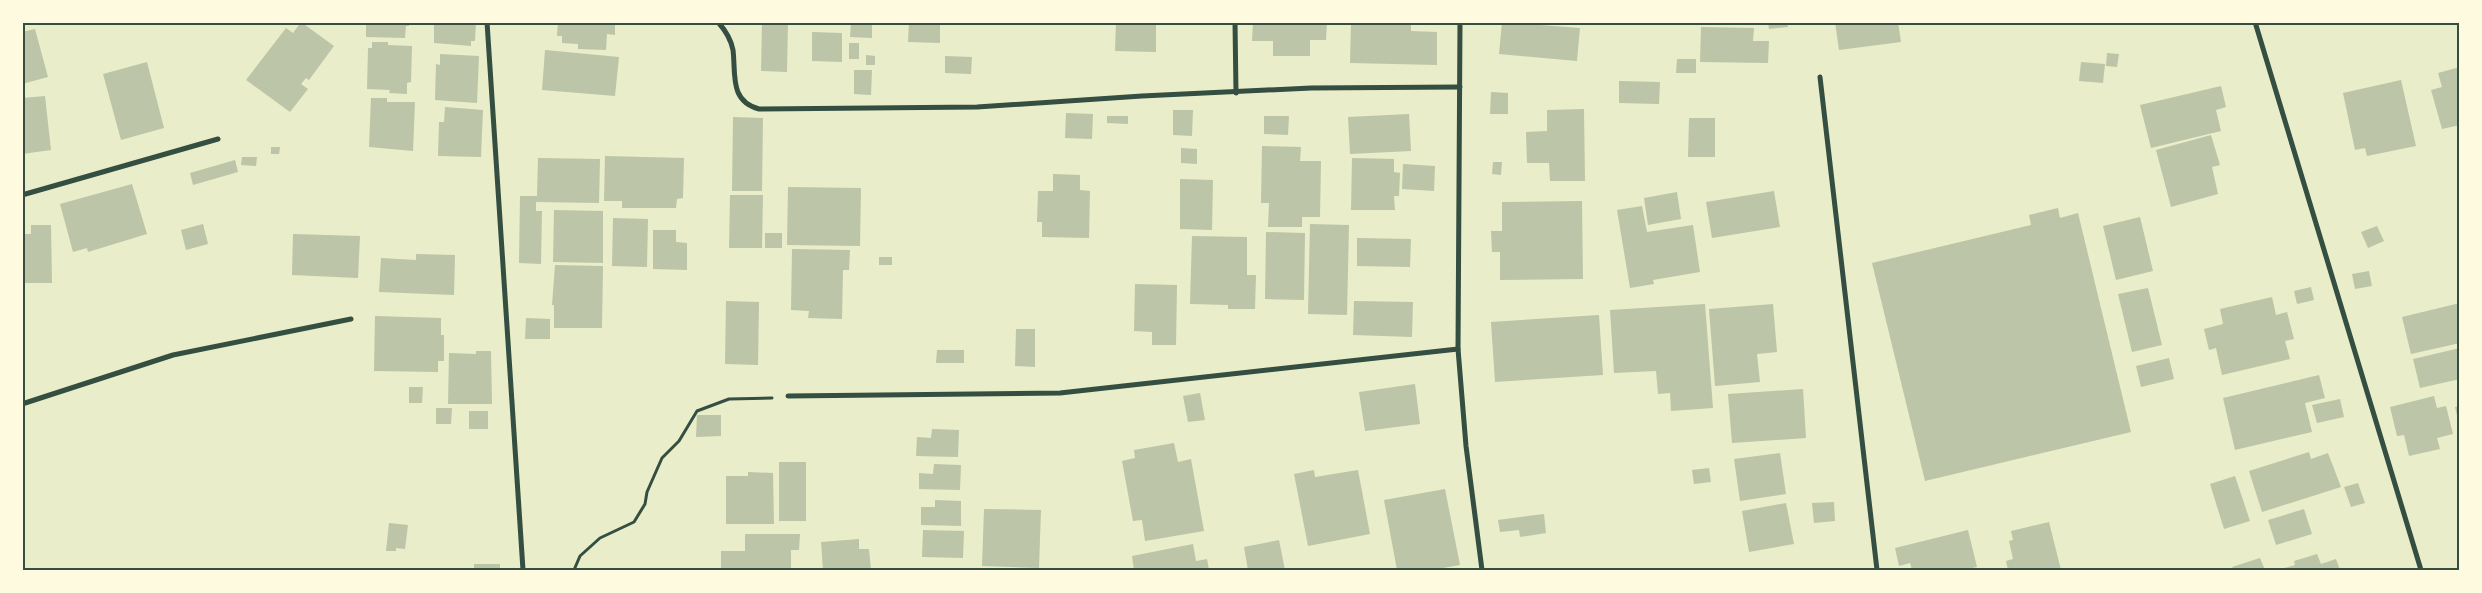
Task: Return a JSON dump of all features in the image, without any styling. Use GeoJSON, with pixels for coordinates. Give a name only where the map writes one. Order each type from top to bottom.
{"type":"FeatureCollection","features":[{"type":"Feature","properties":{"kind":"street"},"geometry":{"type":"LineString","coordinates":[[487,22],[523,570]]}},
{"type":"Feature","properties":{"kind":"street"},"geometry":{"type":"LineString","coordinates":[[718,22],[731,41],[737,94],[752,107],[759,109],[977,107],[1142,96],[1311,88],[1460,87]]}},
{"type":"Feature","properties":{"kind":"street"},"geometry":{"type":"LineString","coordinates":[[1235,22],[1236,93]]}},
{"type":"Feature","properties":{"kind":"street"},"geometry":{"type":"LineString","coordinates":[[1460,22],[1458,349],[1466,446],[1482,570]]}},
{"type":"Feature","properties":{"kind":"street"},"geometry":{"type":"LineString","coordinates":[[2255,22],[2420,570]]}},
{"type":"Feature","properties":{"kind":"street"},"geometry":{"type":"LineString","coordinates":[[1820,77],[1877,570]]}},
{"type":"Feature","properties":{"kind":"street"},"geometry":{"type":"LineString","coordinates":[[22,195],[218,139]]}},
{"type":"Feature","properties":{"kind":"street"},"geometry":{"type":"LineString","coordinates":[[22,404],[173,355],[352,319]]}},
{"type":"Feature","properties":{"kind":"street"},"geometry":{"type":"LineString","coordinates":[[788,396],[1060,393],[1458,349]]}},
{"type":"Feature","properties":{"kind":"path"},"geometry":{"type":"LineString","coordinates":[[574,570],[580,556],[600,538],[634,522],[645,504],[647,492],[662,458],[679,441],[697,411],[729,399],[788,396]]}},
{"type":"Feature","properties":{"kind":"building"},"geometry":{"type":"Polygon","coordinates":[[[301,22],[334,46],[309,80],[306,78],[301,84],[308,89],[290,112],[246,80],[286,28],[293,33],[301,22]]]}},
{"type":"Feature","properties":{"kind":"building"},"geometry":{"type":"Polygon","coordinates":[[[366,22],[409,22],[409,26],[406,26],[405,38],[366,37],[366,22]]]}},
{"type":"Feature","properties":{"kind":"building"},"geometry":{"type":"Polygon","coordinates":[[[434,22],[476,22],[475,41],[471,41],[471,46],[434,43],[434,22]]]}},
{"type":"Feature","properties":{"kind":"building"},"geometry":{"type":"Polygon","coordinates":[[[558,22],[615,22],[615,35],[607,34],[606,50],[578,49],[578,44],[562,43],[562,36],[557,36],[558,22]]]}},
{"type":"Feature","properties":{"kind":"building"},"geometry":{"type":"Polygon","coordinates":[[[762,22],[788,22],[787,72],[761,71],[762,22]]]}},
{"type":"Feature","properties":{"kind":"building"},"geometry":{"type":"Polygon","coordinates":[[[851,22],[872,22],[872,38],[850,37],[851,22]]]}},
{"type":"Feature","properties":{"kind":"building"},"geometry":{"type":"Polygon","coordinates":[[[909,22],[940,22],[940,43],[908,42],[909,22]]]}},
{"type":"Feature","properties":{"kind":"building"},"geometry":{"type":"Polygon","coordinates":[[[1116,22],[1156,22],[1156,52],[1115,51],[1116,22]]]}},
{"type":"Feature","properties":{"kind":"building"},"geometry":{"type":"Polygon","coordinates":[[[1253,22],[1327,22],[1326,40],[1310,40],[1310,56],[1273,56],[1273,41],[1252,41],[1253,22]]]}},
{"type":"Feature","properties":{"kind":"building"},"geometry":{"type":"Polygon","coordinates":[[[1351,22],[1411,22],[1411,31],[1437,32],[1437,65],[1350,63],[1351,22]]]}},
{"type":"Feature","properties":{"kind":"building"},"geometry":{"type":"Polygon","coordinates":[[[1502,22],[1580,28],[1577,61],[1499,54],[1502,22]]]}},
{"type":"Feature","properties":{"kind":"building"},"geometry":{"type":"Polygon","coordinates":[[[1768,22],[1787,22],[1788,27],[1769,29],[1768,22]]]}},
{"type":"Feature","properties":{"kind":"building"},"geometry":{"type":"Polygon","coordinates":[[[1835,22],[1898,22],[1901,42],[1839,50],[1835,22]]]}},
{"type":"Feature","properties":{"kind":"building"},"geometry":{"type":"Polygon","coordinates":[[[1701,27],[1754,28],[1753,41],[1769,41],[1768,63],[1700,62],[1701,27]]]}},
{"type":"Feature","properties":{"kind":"building"},"geometry":{"type":"Polygon","coordinates":[[[35,29],[48,77],[22,84],[22,32],[35,29]]]}},
{"type":"Feature","properties":{"kind":"building"},"geometry":{"type":"Polygon","coordinates":[[[812,32],[842,33],[842,62],[812,61],[812,32]]]}},
{"type":"Feature","properties":{"kind":"building"},"geometry":{"type":"Polygon","coordinates":[[[372,42],[388,42],[388,45],[412,46],[411,82],[407,83],[407,94],[389,93],[390,90],[367,89],[368,48],[372,48],[372,42]]]}},
{"type":"Feature","properties":{"kind":"building"},"geometry":{"type":"Polygon","coordinates":[[[849,43],[859,43],[859,59],[849,59],[849,43]]]}},
{"type":"Feature","properties":{"kind":"building"},"geometry":{"type":"Polygon","coordinates":[[[545,50],[619,57],[615,96],[542,90],[545,50]]]}},
{"type":"Feature","properties":{"kind":"building"},"geometry":{"type":"Polygon","coordinates":[[[2107,53],[2119,54],[2117,67],[2106,66],[2107,53]]]}},
{"type":"Feature","properties":{"kind":"building"},"geometry":{"type":"Polygon","coordinates":[[[440,54],[479,56],[477,103],[435,100],[436,64],[440,65],[440,54]]]}},
{"type":"Feature","properties":{"kind":"building"},"geometry":{"type":"Polygon","coordinates":[[[866,55],[875,56],[875,65],[866,65],[866,55]]]}},
{"type":"Feature","properties":{"kind":"building"},"geometry":{"type":"Polygon","coordinates":[[[945,56],[972,57],[971,74],[945,73],[945,56]]]}},
{"type":"Feature","properties":{"kind":"building"},"geometry":{"type":"Polygon","coordinates":[[[1677,59],[1696,59],[1696,73],[1676,73],[1677,59]]]}},
{"type":"Feature","properties":{"kind":"building"},"geometry":{"type":"Polygon","coordinates":[[[147,62],[164,128],[121,140],[103,74],[147,62]]]}},
{"type":"Feature","properties":{"kind":"building"},"geometry":{"type":"Polygon","coordinates":[[[2081,62],[2105,64],[2103,83],[2079,81],[2081,62]]]}},
{"type":"Feature","properties":{"kind":"building"},"geometry":{"type":"Polygon","coordinates":[[[2460,67],[2460,125],[2442,129],[2431,90],[2442,87],[2438,73],[2460,67]]]}},
{"type":"Feature","properties":{"kind":"building"},"geometry":{"type":"Polygon","coordinates":[[[854,70],[872,70],[871,95],[854,94],[854,70]]]}},
{"type":"Feature","properties":{"kind":"building"},"geometry":{"type":"Polygon","coordinates":[[[2401,80],[2416,146],[2367,156],[2365,148],[2355,150],[2343,93],[2401,80]]]}},
{"type":"Feature","properties":{"kind":"building"},"geometry":{"type":"Polygon","coordinates":[[[1619,81],[1660,82],[1659,104],[1619,103],[1619,81]]]}},
{"type":"Feature","properties":{"kind":"building"},"geometry":{"type":"Polygon","coordinates":[[[2221,86],[2226,107],[2216,110],[2221,131],[2151,148],[2140,105],[2221,86]]]}},
{"type":"Feature","properties":{"kind":"building"},"geometry":{"type":"Polygon","coordinates":[[[1491,92],[1508,93],[1508,114],[1490,114],[1491,92]]]}},
{"type":"Feature","properties":{"kind":"building"},"geometry":{"type":"Polygon","coordinates":[[[45,96],[51,150],[22,154],[22,98],[45,96]]]}},
{"type":"Feature","properties":{"kind":"building"},"geometry":{"type":"Polygon","coordinates":[[[371,98],[387,98],[387,102],[415,102],[413,151],[369,147],[371,98]]]}},
{"type":"Feature","properties":{"kind":"building"},"geometry":{"type":"Polygon","coordinates":[[[445,107],[483,110],[481,157],[438,156],[439,122],[444,122],[445,107]]]}},
{"type":"Feature","properties":{"kind":"building"},"geometry":{"type":"Polygon","coordinates":[[[1584,109],[1585,181],[1550,181],[1549,163],[1527,163],[1526,132],[1547,131],[1547,110],[1584,109]]]}},
{"type":"Feature","properties":{"kind":"building"},"geometry":{"type":"Polygon","coordinates":[[[1173,110],[1193,110],[1192,136],[1173,135],[1173,110]]]}},
{"type":"Feature","properties":{"kind":"building"},"geometry":{"type":"Polygon","coordinates":[[[1066,113],[1093,114],[1092,139],[1065,138],[1066,113]]]}},
{"type":"Feature","properties":{"kind":"building"},"geometry":{"type":"Polygon","coordinates":[[[1409,114],[1411,151],[1350,154],[1348,117],[1409,114]]]}},
{"type":"Feature","properties":{"kind":"building"},"geometry":{"type":"Polygon","coordinates":[[[1107,116],[1128,116],[1128,124],[1107,123],[1107,116]]]}},
{"type":"Feature","properties":{"kind":"building"},"geometry":{"type":"Polygon","coordinates":[[[1264,116],[1289,116],[1288,135],[1264,134],[1264,116]]]}},
{"type":"Feature","properties":{"kind":"building"},"geometry":{"type":"Polygon","coordinates":[[[733,117],[763,118],[762,191],[732,191],[733,117]]]}},
{"type":"Feature","properties":{"kind":"building"},"geometry":{"type":"Polygon","coordinates":[[[1689,118],[1715,118],[1715,157],[1688,157],[1689,118]]]}},
{"type":"Feature","properties":{"kind":"building"},"geometry":{"type":"Polygon","coordinates":[[[2211,135],[2220,165],[2212,167],[2218,194],[2171,207],[2156,150],[2211,135]]]}},
{"type":"Feature","properties":{"kind":"building"},"geometry":{"type":"Polygon","coordinates":[[[1262,146],[1301,147],[1300,161],[1321,161],[1320,217],[1302,217],[1302,227],[1268,227],[1269,203],[1261,203],[1262,146]]]}},
{"type":"Feature","properties":{"kind":"building"},"geometry":{"type":"Polygon","coordinates":[[[271,147],[280,147],[279,154],[271,154],[271,147]]]}},
{"type":"Feature","properties":{"kind":"building"},"geometry":{"type":"Polygon","coordinates":[[[1181,148],[1197,149],[1197,164],[1181,163],[1181,148]]]}},
{"type":"Feature","properties":{"kind":"building"},"geometry":{"type":"Polygon","coordinates":[[[605,156],[684,158],[683,198],[677,199],[676,208],[622,208],[622,201],[604,201],[605,156]]]}},
{"type":"Feature","properties":{"kind":"building"},"geometry":{"type":"Polygon","coordinates":[[[242,157],[257,157],[256,166],[241,165],[242,157]]]}},
{"type":"Feature","properties":{"kind":"building"},"geometry":{"type":"Polygon","coordinates":[[[538,158],[600,159],[599,203],[536,202],[536,211],[542,211],[541,264],[519,263],[520,196],[537,196],[538,158]]]}},
{"type":"Feature","properties":{"kind":"building"},"geometry":{"type":"Polygon","coordinates":[[[1352,158],[1394,159],[1394,172],[1400,173],[1399,196],[1394,196],[1395,210],[1351,210],[1352,158]]]}},
{"type":"Feature","properties":{"kind":"building"},"geometry":{"type":"Polygon","coordinates":[[[235,160],[238,172],[193,185],[190,173],[235,160]]]}},
{"type":"Feature","properties":{"kind":"building"},"geometry":{"type":"Polygon","coordinates":[[[1493,162],[1502,162],[1501,175],[1492,174],[1493,162]]]}},
{"type":"Feature","properties":{"kind":"building"},"geometry":{"type":"Polygon","coordinates":[[[1403,164],[1435,166],[1434,191],[1402,189],[1403,164]]]}},
{"type":"Feature","properties":{"kind":"building"},"geometry":{"type":"Polygon","coordinates":[[[1053,174],[1080,175],[1080,190],[1090,191],[1089,238],[1042,237],[1042,222],[1037,222],[1038,191],[1053,191],[1053,174]]]}},
{"type":"Feature","properties":{"kind":"building"},"geometry":{"type":"Polygon","coordinates":[[[1180,179],[1213,180],[1212,230],[1180,229],[1180,179]]]}},
{"type":"Feature","properties":{"kind":"building"},"geometry":{"type":"Polygon","coordinates":[[[132,184],[147,234],[88,252],[87,248],[73,252],[60,204],[132,184]]]}},
{"type":"Feature","properties":{"kind":"building"},"geometry":{"type":"Polygon","coordinates":[[[788,187],[861,188],[860,246],[787,245],[788,187]]]}},
{"type":"Feature","properties":{"kind":"building"},"geometry":{"type":"Polygon","coordinates":[[[1774,191],[1780,227],[1712,238],[1706,202],[1774,191]]]}},
{"type":"Feature","properties":{"kind":"building"},"geometry":{"type":"Polygon","coordinates":[[[1677,192],[1681,219],[1648,225],[1644,198],[1677,192]]]}},
{"type":"Feature","properties":{"kind":"building"},"geometry":{"type":"Polygon","coordinates":[[[730,195],[763,195],[762,248],[729,248],[730,195]]]}},
{"type":"Feature","properties":{"kind":"building"},"geometry":{"type":"Polygon","coordinates":[[[1582,201],[1583,279],[1500,280],[1500,252],[1492,252],[1491,231],[1502,231],[1502,202],[1582,201]]]}},
{"type":"Feature","properties":{"kind":"building"},"geometry":{"type":"Polygon","coordinates":[[[1642,206],[1647,232],[1693,225],[1700,272],[1653,280],[1654,284],[1630,288],[1617,210],[1642,206]]]}},
{"type":"Feature","properties":{"kind":"building"},"geometry":{"type":"Polygon","coordinates":[[[2058,208],[2060,218],[2078,213],[2131,432],[1925,481],[1872,263],[2031,225],[2029,215],[2058,208]]]}},
{"type":"Feature","properties":{"kind":"building"},"geometry":{"type":"Polygon","coordinates":[[[554,210],[603,211],[603,263],[553,262],[554,210]]]}},
{"type":"Feature","properties":{"kind":"building"},"geometry":{"type":"Polygon","coordinates":[[[2140,217],[2153,271],[2116,280],[2103,226],[2140,217]]]}},
{"type":"Feature","properties":{"kind":"building"},"geometry":{"type":"Polygon","coordinates":[[[613,218],[648,219],[647,267],[612,266],[613,218]]]}},
{"type":"Feature","properties":{"kind":"building"},"geometry":{"type":"Polygon","coordinates":[[[203,224],[208,244],[186,250],[181,230],[203,224]]]}},
{"type":"Feature","properties":{"kind":"building"},"geometry":{"type":"Polygon","coordinates":[[[1310,224],[1349,225],[1347,315],[1308,314],[1310,224]]]}},
{"type":"Feature","properties":{"kind":"building"},"geometry":{"type":"Polygon","coordinates":[[[31,225],[51,225],[52,283],[22,283],[22,234],[31,234],[31,225]]]}},
{"type":"Feature","properties":{"kind":"building"},"geometry":{"type":"Polygon","coordinates":[[[2377,226],[2384,241],[2368,248],[2361,232],[2377,226]]]}},
{"type":"Feature","properties":{"kind":"building"},"geometry":{"type":"Polygon","coordinates":[[[653,230],[676,230],[676,242],[687,243],[687,270],[653,269],[653,230]]]}},
{"type":"Feature","properties":{"kind":"building"},"geometry":{"type":"Polygon","coordinates":[[[1266,232],[1305,233],[1304,300],[1265,299],[1266,232]]]}},
{"type":"Feature","properties":{"kind":"building"},"geometry":{"type":"Polygon","coordinates":[[[765,233],[782,233],[782,248],[765,248],[765,233]]]}},
{"type":"Feature","properties":{"kind":"building"},"geometry":{"type":"Polygon","coordinates":[[[293,234],[360,236],[358,278],[292,275],[293,234]]]}},
{"type":"Feature","properties":{"kind":"building"},"geometry":{"type":"Polygon","coordinates":[[[1192,236],[1247,237],[1247,275],[1256,275],[1255,309],[1228,309],[1228,305],[1190,304],[1192,236]]]}},
{"type":"Feature","properties":{"kind":"building"},"geometry":{"type":"Polygon","coordinates":[[[1357,238],[1411,239],[1410,267],[1357,266],[1357,238]]]}},
{"type":"Feature","properties":{"kind":"building"},"geometry":{"type":"Polygon","coordinates":[[[792,249],[850,250],[849,270],[843,270],[842,319],[808,318],[809,311],[791,310],[792,249]]]}},
{"type":"Feature","properties":{"kind":"building"},"geometry":{"type":"Polygon","coordinates":[[[416,254],[455,255],[454,295],[379,292],[381,258],[416,260],[416,254]]]}},
{"type":"Feature","properties":{"kind":"building"},"geometry":{"type":"Polygon","coordinates":[[[879,257],[892,257],[892,265],[879,265],[879,257]]]}},
{"type":"Feature","properties":{"kind":"building"},"geometry":{"type":"Polygon","coordinates":[[[555,265],[603,266],[602,328],[554,328],[554,305],[552,305],[555,265]]]}},
{"type":"Feature","properties":{"kind":"building"},"geometry":{"type":"Polygon","coordinates":[[[2369,271],[2372,286],[2355,289],[2352,274],[2369,271]]]}},
{"type":"Feature","properties":{"kind":"building"},"geometry":{"type":"Polygon","coordinates":[[[1135,284],[1177,285],[1176,345],[1152,345],[1152,332],[1134,331],[1135,284]]]}},
{"type":"Feature","properties":{"kind":"building"},"geometry":{"type":"Polygon","coordinates":[[[2311,287],[2314,300],[2297,304],[2294,291],[2311,287]]]}},
{"type":"Feature","properties":{"kind":"building"},"geometry":{"type":"Polygon","coordinates":[[[2148,288],[2162,345],[2132,352],[2118,294],[2148,288]]]}},
{"type":"Feature","properties":{"kind":"building"},"geometry":{"type":"Polygon","coordinates":[[[2272,297],[2276,315],[2287,312],[2294,339],[2285,341],[2290,359],[2222,375],[2216,348],[2209,350],[2204,329],[2223,324],[2220,309],[2272,297]]]}},
{"type":"Feature","properties":{"kind":"building"},"geometry":{"type":"Polygon","coordinates":[[[726,301],[759,302],[758,365],[725,364],[726,301]]]}},
{"type":"Feature","properties":{"kind":"building"},"geometry":{"type":"Polygon","coordinates":[[[1354,301],[1413,302],[1412,337],[1353,335],[1354,301]]]}},
{"type":"Feature","properties":{"kind":"building"},"geometry":{"type":"Polygon","coordinates":[[[2460,303],[2460,343],[2411,354],[2402,317],[2460,303]]]}},
{"type":"Feature","properties":{"kind":"building"},"geometry":{"type":"Polygon","coordinates":[[[1705,304],[1713,408],[1671,411],[1670,393],[1658,394],[1656,371],[1614,373],[1610,310],[1705,304]]]}},
{"type":"Feature","properties":{"kind":"building"},"geometry":{"type":"Polygon","coordinates":[[[1773,304],[1777,352],[1757,354],[1760,382],[1715,386],[1709,309],[1773,304]]]}},
{"type":"Feature","properties":{"kind":"building"},"geometry":{"type":"Polygon","coordinates":[[[1599,315],[1603,375],[1495,382],[1491,322],[1599,315]]]}},
{"type":"Feature","properties":{"kind":"building"},"geometry":{"type":"Polygon","coordinates":[[[375,316],[441,318],[441,335],[444,335],[444,361],[438,361],[438,372],[374,371],[375,316]]]}},
{"type":"Feature","properties":{"kind":"building"},"geometry":{"type":"Polygon","coordinates":[[[526,318],[550,319],[550,339],[525,339],[526,318]]]}},
{"type":"Feature","properties":{"kind":"building"},"geometry":{"type":"Polygon","coordinates":[[[1016,329],[1035,329],[1035,367],[1015,366],[1016,329]]]}},
{"type":"Feature","properties":{"kind":"building"},"geometry":{"type":"Polygon","coordinates":[[[2460,348],[2460,379],[2420,388],[2413,359],[2460,348]]]}},
{"type":"Feature","properties":{"kind":"building"},"geometry":{"type":"Polygon","coordinates":[[[937,350],[964,350],[964,363],[936,363],[937,350]]]}},
{"type":"Feature","properties":{"kind":"building"},"geometry":{"type":"Polygon","coordinates":[[[476,351],[491,351],[492,404],[448,404],[449,353],[476,354],[476,351]]]}},
{"type":"Feature","properties":{"kind":"building"},"geometry":{"type":"Polygon","coordinates":[[[2169,358],[2174,379],[2141,387],[2136,366],[2169,358]]]}},
{"type":"Feature","properties":{"kind":"building"},"geometry":{"type":"Polygon","coordinates":[[[2319,375],[2325,398],[2305,403],[2312,432],[2235,450],[2223,398],[2319,375]]]}},
{"type":"Feature","properties":{"kind":"building"},"geometry":{"type":"Polygon","coordinates":[[[1415,384],[1420,424],[1365,431],[1359,392],[1415,384]]]}},
{"type":"Feature","properties":{"kind":"building"},"geometry":{"type":"Polygon","coordinates":[[[409,387],[423,387],[422,403],[409,403],[409,387]]]}},
{"type":"Feature","properties":{"kind":"building"},"geometry":{"type":"Polygon","coordinates":[[[1803,389],[1806,438],[1732,443],[1728,394],[1803,389]]]}},
{"type":"Feature","properties":{"kind":"building"},"geometry":{"type":"Polygon","coordinates":[[[1200,393],[1205,420],[1188,422],[1183,396],[1200,393]]]}},
{"type":"Feature","properties":{"kind":"building"},"geometry":{"type":"Polygon","coordinates":[[[2434,396],[2437,408],[2446,406],[2453,434],[2437,438],[2440,449],[2409,456],[2404,435],[2397,436],[2390,407],[2434,396]]]}},
{"type":"Feature","properties":{"kind":"building"},"geometry":{"type":"Polygon","coordinates":[[[2340,399],[2344,417],[2317,423],[2312,405],[2340,399]]]}},
{"type":"Feature","properties":{"kind":"building"},"geometry":{"type":"Polygon","coordinates":[[[2460,406],[2460,423],[2459,423],[2455,407],[2460,406]]]}},
{"type":"Feature","properties":{"kind":"building"},"geometry":{"type":"Polygon","coordinates":[[[436,408],[452,408],[451,424],[436,424],[436,408]]]}},
{"type":"Feature","properties":{"kind":"building"},"geometry":{"type":"Polygon","coordinates":[[[469,411],[488,411],[488,429],[469,429],[469,411]]]}},
{"type":"Feature","properties":{"kind":"building"},"geometry":{"type":"Polygon","coordinates":[[[697,415],[721,415],[721,436],[696,437],[697,415]]]}},
{"type":"Feature","properties":{"kind":"building"},"geometry":{"type":"Polygon","coordinates":[[[932,429],[959,430],[958,457],[916,456],[917,437],[931,438],[932,429]]]}},
{"type":"Feature","properties":{"kind":"building"},"geometry":{"type":"Polygon","coordinates":[[[1174,443],[1178,462],[1191,459],[1204,531],[1145,541],[1142,520],[1133,521],[1122,461],[1135,458],[1134,450],[1174,443]]]}},
{"type":"Feature","properties":{"kind":"building"},"geometry":{"type":"Polygon","coordinates":[[[2309,452],[2311,459],[2328,453],[2341,487],[2262,512],[2249,471],[2309,452]]]}},
{"type":"Feature","properties":{"kind":"building"},"geometry":{"type":"Polygon","coordinates":[[[1780,453],[1786,494],[1740,501],[1734,459],[1780,453]]]}},
{"type":"Feature","properties":{"kind":"building"},"geometry":{"type":"Polygon","coordinates":[[[779,462],[806,462],[806,521],[779,521],[779,462]]]}},
{"type":"Feature","properties":{"kind":"building"},"geometry":{"type":"Polygon","coordinates":[[[934,464],[961,465],[960,490],[919,489],[919,473],[933,474],[934,464]]]}},
{"type":"Feature","properties":{"kind":"building"},"geometry":{"type":"Polygon","coordinates":[[[1709,468],[1711,482],[1694,484],[1692,470],[1709,468]]]}},
{"type":"Feature","properties":{"kind":"building"},"geometry":{"type":"Polygon","coordinates":[[[1314,470],[1315,477],[1358,470],[1370,534],[1308,546],[1294,474],[1314,470]]]}},
{"type":"Feature","properties":{"kind":"building"},"geometry":{"type":"Polygon","coordinates":[[[748,472],[773,473],[774,524],[726,524],[726,476],[748,476],[748,472]]]}},
{"type":"Feature","properties":{"kind":"building"},"geometry":{"type":"Polygon","coordinates":[[[2235,476],[2250,521],[2224,529],[2210,484],[2235,476]]]}},
{"type":"Feature","properties":{"kind":"building"},"geometry":{"type":"Polygon","coordinates":[[[2358,483],[2365,503],[2351,507],[2344,487],[2358,483]]]}},
{"type":"Feature","properties":{"kind":"building"},"geometry":{"type":"Polygon","coordinates":[[[1445,489],[1460,565],[1431,570],[1397,570],[1384,500],[1445,489]]]}},
{"type":"Feature","properties":{"kind":"building"},"geometry":{"type":"Polygon","coordinates":[[[935,500],[961,501],[961,526],[921,525],[921,507],[935,507],[935,500]]]}},
{"type":"Feature","properties":{"kind":"building"},"geometry":{"type":"Polygon","coordinates":[[[1834,502],[1835,521],[1814,523],[1812,503],[1834,502]]]}},
{"type":"Feature","properties":{"kind":"building"},"geometry":{"type":"Polygon","coordinates":[[[1786,503],[1794,544],[1749,552],[1742,511],[1786,503]]]}},
{"type":"Feature","properties":{"kind":"building"},"geometry":{"type":"Polygon","coordinates":[[[984,509],[1041,510],[1039,568],[982,566],[984,509]]]}},
{"type":"Feature","properties":{"kind":"building"},"geometry":{"type":"Polygon","coordinates":[[[2304,509],[2312,534],[2276,545],[2268,520],[2304,509]]]}},
{"type":"Feature","properties":{"kind":"building"},"geometry":{"type":"Polygon","coordinates":[[[1544,514],[1546,533],[1520,537],[1519,530],[1500,532],[1498,520],[1544,514]]]}},
{"type":"Feature","properties":{"kind":"building"},"geometry":{"type":"Polygon","coordinates":[[[2049,522],[2061,570],[2008,570],[2006,561],[2013,559],[2009,541],[2013,540],[2011,531],[2049,522]]]}},
{"type":"Feature","properties":{"kind":"building"},"geometry":{"type":"Polygon","coordinates":[[[389,523],[408,525],[405,549],[396,548],[396,551],[386,551],[389,523]]]}},
{"type":"Feature","properties":{"kind":"building"},"geometry":{"type":"Polygon","coordinates":[[[923,530],[964,531],[963,558],[922,557],[923,530]]]}},
{"type":"Feature","properties":{"kind":"building"},"geometry":{"type":"Polygon","coordinates":[[[1968,530],[1977,567],[1963,570],[1912,570],[1910,563],[1899,566],[1895,548],[1968,530]]]}},
{"type":"Feature","properties":{"kind":"building"},"geometry":{"type":"Polygon","coordinates":[[[745,534],[800,534],[799,550],[791,550],[791,570],[721,570],[721,551],[745,551],[745,534]]]}},
{"type":"Feature","properties":{"kind":"building"},"geometry":{"type":"Polygon","coordinates":[[[859,539],[859,549],[869,549],[871,570],[823,570],[821,542],[859,539]]]}},
{"type":"Feature","properties":{"kind":"building"},"geometry":{"type":"Polygon","coordinates":[[[1279,540],[1285,570],[1248,570],[1244,547],[1279,540]]]}},
{"type":"Feature","properties":{"kind":"building"},"geometry":{"type":"Polygon","coordinates":[[[1193,544],[1196,561],[1207,559],[1209,570],[1134,570],[1132,556],[1193,544]]]}},
{"type":"Feature","properties":{"kind":"building"},"geometry":{"type":"Polygon","coordinates":[[[2317,554],[2321,564],[2336,559],[2340,570],[2278,570],[2295,565],[2294,561],[2317,554]]]}},
{"type":"Feature","properties":{"kind":"building"},"geometry":{"type":"Polygon","coordinates":[[[2260,558],[2265,570],[2234,570],[2232,567],[2260,558]]]}},
{"type":"Feature","properties":{"kind":"building"},"geometry":{"type":"Polygon","coordinates":[[[474,564],[500,564],[500,570],[474,570],[474,564]]]}}]}
